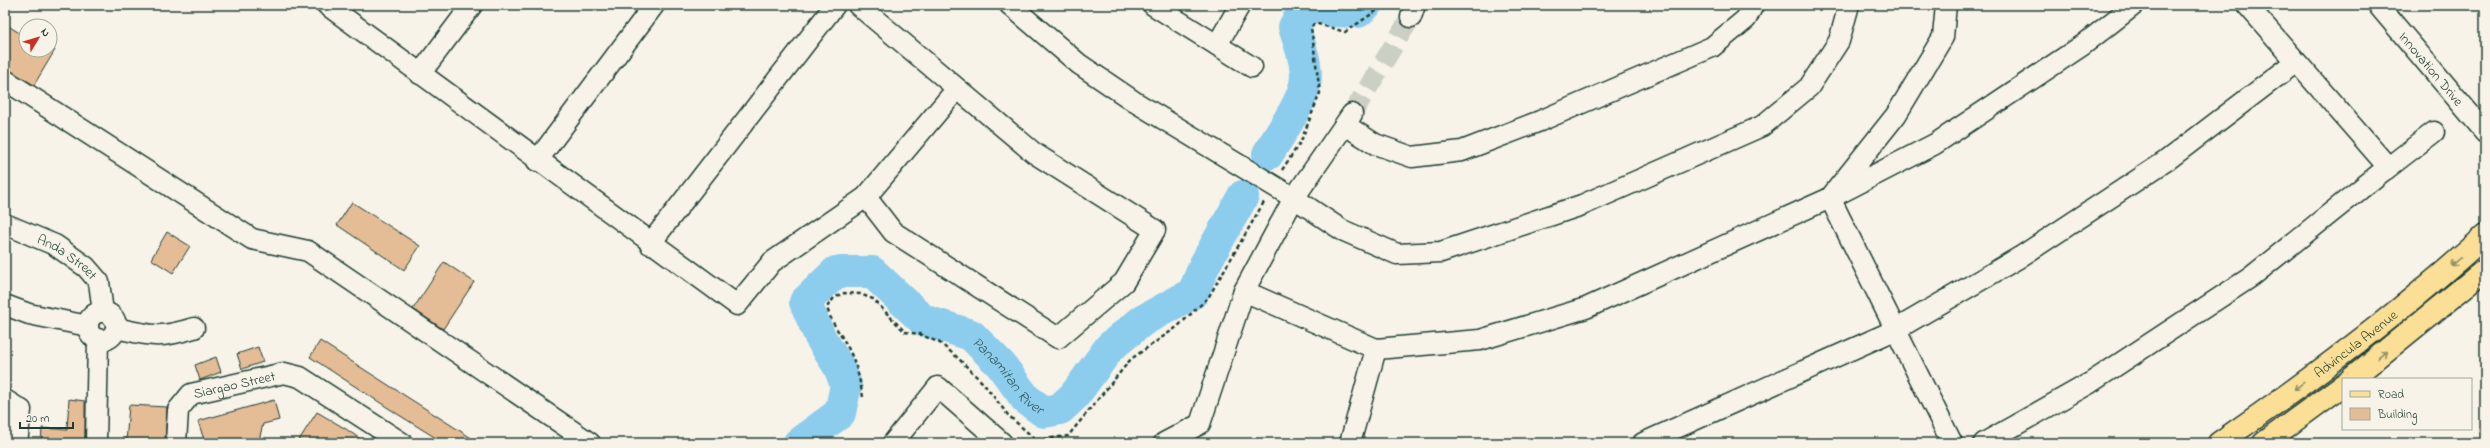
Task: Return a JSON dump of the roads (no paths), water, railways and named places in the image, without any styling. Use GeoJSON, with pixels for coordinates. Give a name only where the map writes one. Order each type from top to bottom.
{"type":"FeatureCollection","features":[{"type":"Feature","properties":{"kind":"main road","name":"Advincula Avenue"},"geometry":{"type":"LineString","coordinates":[[2219,443],[2328,365],[2434,282],[2485,236]]}},
{"type":"Feature","properties":{"kind":"main road","name":"Advincula Avenue"},"geometry":{"type":"LineString","coordinates":[[2352,378],[2485,270]]}},
{"type":"Feature","properties":{"kind":"main road"},"geometry":{"type":"LineString","coordinates":[[2328,365],[2342,384]]}},
{"type":"Feature","properties":{"kind":"main road","name":"Advincula Avenue"},"geometry":{"type":"LineString","coordinates":[[2264,443],[2342,386]]}},
{"type":"Feature","properties":{"kind":"street"},"geometry":{"type":"LineString","coordinates":[[327,5],[650,244],[737,305],[772,262],[866,197],[956,90]]}},
{"type":"Feature","properties":{"kind":"street"},"geometry":{"type":"LineString","coordinates":[[420,74],[472,5]]}},
{"type":"Feature","properties":{"kind":"street"},"geometry":{"type":"LineString","coordinates":[[537,161],[654,5]]}},
{"type":"Feature","properties":{"kind":"street"},"geometry":{"type":"LineString","coordinates":[[650,244],[835,5]]}},
{"type":"Feature","properties":{"kind":"street"},"geometry":{"type":"LineString","coordinates":[[858,5],[956,90],[1034,153],[1154,230],[1124,282],[1058,338],[892,232],[866,197]]}},
{"type":"Feature","properties":{"kind":"street"},"geometry":{"type":"LineString","coordinates":[[1010,5],[1079,64],[1135,102],[1294,198],[1342,230],[1397,254],[1442,252],[1582,205],[1762,126],[1809,87],[1839,41],[1849,5]]}},
{"type":"Feature","properties":{"kind":"street"},"geometry":{"type":"LineString","coordinates":[[1153,5],[1252,67]]}},
{"type":"Feature","properties":{"kind":"street"},"geometry":{"type":"LineString","coordinates":[[1217,45],[1240,5]]}},
{"type":"Feature","properties":{"kind":"street"},"geometry":{"type":"LineString","coordinates":[[1164,443],[1200,424],[1244,291],[1294,198],[1348,120],[1375,144],[1412,157],[1462,151],[1540,121],[1712,47],[1746,19],[1753,5]]}},
{"type":"Feature","properties":{"kind":"street"},"geometry":{"type":"LineString","coordinates":[[1830,198],[1896,115],[1943,37],[1946,5]]}},
{"type":"Feature","properties":{"kind":"street"},"geometry":{"type":"LineString","coordinates":[[1244,291],[1376,349],[1480,340],[1586,308],[1830,198],[1935,144],[2083,45],[2134,5]]}},
{"type":"Feature","properties":{"kind":"street"},"geometry":{"type":"LineString","coordinates":[[2247,5],[2388,167],[2385,170]]}},
{"type":"Feature","properties":{"kind":"street","name":"Innovation Drive"},"geometry":{"type":"LineString","coordinates":[[2378,5],[2485,132]]}},
{"type":"Feature","properties":{"kind":"street"},"geometry":{"type":"LineString","coordinates":[[1643,443],[1895,330],[2020,257],[2166,161],[2296,62]]}},
{"type":"Feature","properties":{"kind":"street"},"geometry":{"type":"LineString","coordinates":[[5,80],[252,239],[308,251],[590,443]]}},
{"type":"Feature","properties":{"kind":"street"},"geometry":{"type":"LineString","coordinates":[[1984,443],[2090,383],[2251,277],[2434,132]]}},
{"type":"Feature","properties":{"kind":"street"},"geometry":{"type":"LineString","coordinates":[[1830,198],[1952,443]]}},
{"type":"Feature","properties":{"kind":"street","name":"Anda Street"},"geometry":{"type":"LineString","coordinates":[[5,224],[55,245],[86,267],[99,282],[103,312]]}},
{"type":"Feature","properties":{"kind":"street"},"geometry":{"type":"LineString","coordinates":[[5,305],[29,314],[93,332],[107,339],[116,328]]}},
{"type":"Feature","properties":{"kind":"street"},"geometry":{"type":"LineString","coordinates":[[96,443],[93,332],[91,317],[103,312],[112,315],[116,328]]}},
{"type":"Feature","properties":{"kind":"street"},"geometry":{"type":"LineString","coordinates":[[116,328],[153,336],[166,336],[194,328]]}},
{"type":"Feature","properties":{"kind":"street"},"geometry":{"type":"LineString","coordinates":[[1350,443],[1376,349]]}},
{"type":"Feature","properties":{"kind":"street","name":"Siargao Street"},"geometry":{"type":"LineString","coordinates":[[176,443],[178,410],[191,394],[284,373],[300,376],[402,443]]}},
{"type":"Feature","properties":{"kind":"street"},"geometry":{"type":"LineString","coordinates":[[893,443],[938,387],[1002,443]]}},
{"type":"Feature","properties":{"kind":"street"},"geometry":{"type":"LineString","coordinates":[[5,400],[21,410],[17,443]]}},
{"type":"Feature","properties":{"kind":"waterway","name":"Panamitan River"},"geometry":{"type":"LineString","coordinates":[[1268,154],[1297,105],[1305,85],[1305,63],[1294,27],[1304,9],[1320,6],[1331,11],[1358,12],[1366,5]]}},
{"type":"Feature","properties":{"kind":"waterway","name":"Panamitan River"},"geometry":{"type":"LineString","coordinates":[[799,443],[840,413],[846,385],[839,367],[820,337],[805,302],[836,272],[872,272],[923,320],[971,335],[1001,365],[1026,399],[1044,412],[1060,409],[1074,396],[1110,347],[1142,321],[1193,293],[1205,264],[1243,196]]}},
{"type":"Feature","properties":{"kind":"tunnel"},"geometry":{"type":"LineString","coordinates":[[1352,114],[1411,17]]}}]}
